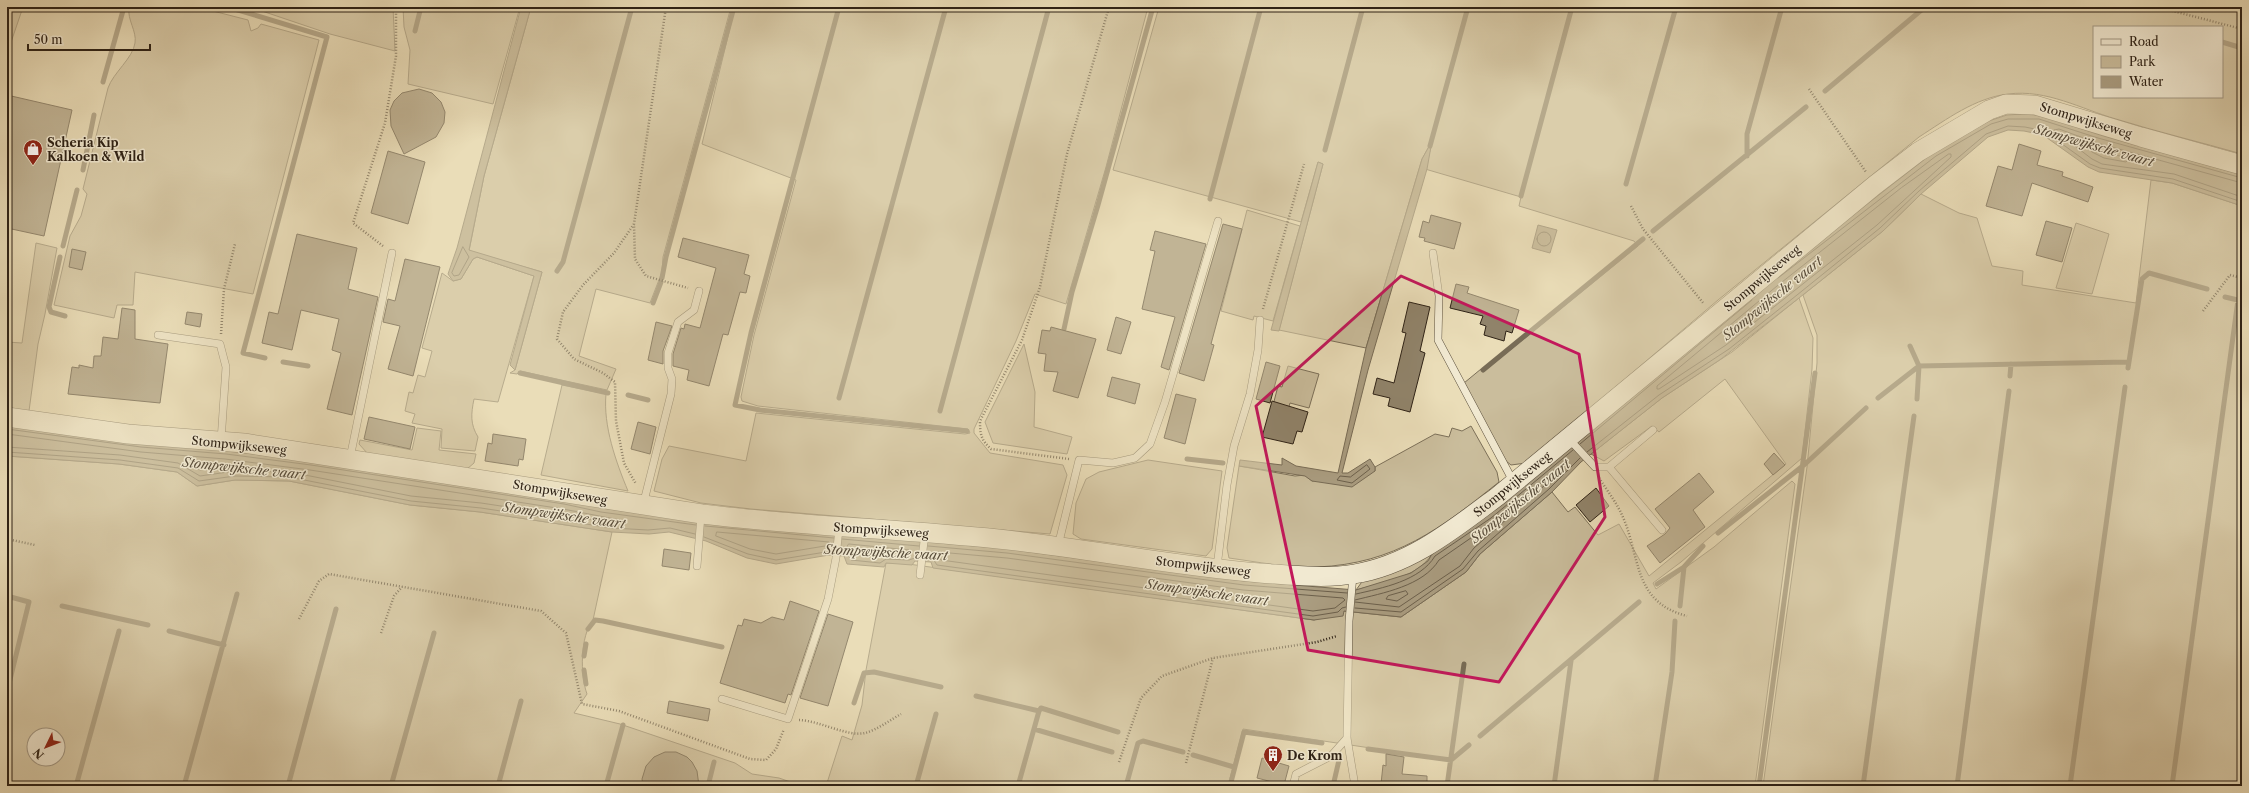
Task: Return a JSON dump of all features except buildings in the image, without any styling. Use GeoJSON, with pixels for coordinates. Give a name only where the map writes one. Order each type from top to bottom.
{"type":"FeatureCollection","features":[{"type":"Feature","properties":{"kind":"street","name":"Stompwijkseweg"},"geometry":{"type":"LineString","coordinates":[[7,417],[128,434],[221,442],[350,460],[532,487],[701,517],[924,537],[998,539],[1217,569],[1304,576],[1352,582],[1422,550],[1466,520],[1570,440],[1714,317],[1875,185],[1918,152],[1989,110],[2006,104],[2035,105],[2054,114],[2242,165]]}},
{"type":"Feature","properties":{"kind":"lane"},"geometry":{"type":"LineString","coordinates":[[1058,548],[1079,460],[1113,463],[1135,458],[1150,444],[1165,402],[1218,221]]}},
{"type":"Feature","properties":{"kind":"lane"},"geometry":{"type":"LineString","coordinates":[[350,460],[392,253]]}},
{"type":"Feature","properties":{"kind":"lane"},"geometry":{"type":"LineString","coordinates":[[1433,253],[1439,296],[1438,340],[1514,483]]}},
{"type":"Feature","properties":{"kind":"lane"},"geometry":{"type":"LineString","coordinates":[[643,506],[671,394],[672,379],[668,368],[668,353],[678,322],[694,310],[699,291]]}},
{"type":"Feature","properties":{"kind":"lane"},"geometry":{"type":"LineString","coordinates":[[1217,569],[1227,485],[1234,446],[1252,380],[1258,350],[1260,320]]}},
{"type":"Feature","properties":{"kind":"lane"},"geometry":{"type":"LineString","coordinates":[[158,335],[220,344],[226,368],[221,442]]}},
{"type":"Feature","properties":{"kind":"lane"},"geometry":{"type":"LineString","coordinates":[[1570,440],[1595,467],[1608,467],[1653,430]]}},
{"type":"Feature","properties":{"kind":"lane"},"geometry":{"type":"LineString","coordinates":[[1608,467],[1662,530]]}},
{"type":"Feature","properties":{"kind":"lane"},"geometry":{"type":"LineString","coordinates":[[697,566],[701,517]]}},
{"type":"Feature","properties":{"kind":"lane"},"geometry":{"type":"LineString","coordinates":[[722,699],[788,720],[828,599],[836,558],[839,530]]}},
{"type":"Feature","properties":{"kind":"lane"},"geometry":{"type":"LineString","coordinates":[[920,575],[924,537]]}},
{"type":"Feature","properties":{"kind":"lane"},"geometry":{"type":"LineString","coordinates":[[1352,582],[1349,621],[1347,738],[1355,786]]}},
{"type":"Feature","properties":{"kind":"lane"},"geometry":{"type":"LineString","coordinates":[[1293,786],[1296,774],[1331,756],[1347,738]]}},
{"type":"Feature","properties":{"kind":"path"},"geometry":{"type":"LineString","coordinates":[[392,253],[353,223],[385,123],[396,56],[396,7]]}},
{"type":"Feature","properties":{"kind":"path"},"geometry":{"type":"LineString","coordinates":[[666,7],[634,224],[636,259],[646,276],[699,291]]}},
{"type":"Feature","properties":{"kind":"path"},"geometry":{"type":"LineString","coordinates":[[1079,460],[991,449],[984,443],[980,435],[980,421],[1022,340],[1040,287],[1068,154],[1109,7]]}},
{"type":"Feature","properties":{"kind":"path"},"geometry":{"type":"LineString","coordinates":[[2169,10],[2242,29]]}},
{"type":"Feature","properties":{"kind":"path"},"geometry":{"type":"LineString","coordinates":[[1809,90],[1875,185]]}},
{"type":"Feature","properties":{"kind":"path"},"geometry":{"type":"LineString","coordinates":[[1260,320],[1304,164]]}},
{"type":"Feature","properties":{"kind":"path"},"geometry":{"type":"LineString","coordinates":[[1631,206],[1643,229],[1714,317]]}},
{"type":"Feature","properties":{"kind":"path"},"geometry":{"type":"LineString","coordinates":[[634,224],[614,254],[583,285],[563,312],[557,339],[574,359],[603,373],[615,382],[616,421],[624,463],[638,488],[643,506]]}},
{"type":"Feature","properties":{"kind":"path"},"geometry":{"type":"LineString","coordinates":[[220,344],[224,289],[235,244]]}},
{"type":"Feature","properties":{"kind":"path"},"geometry":{"type":"LineString","coordinates":[[2203,311],[2230,275],[2242,278]]}},
{"type":"Feature","properties":{"kind":"path"},"geometry":{"type":"LineString","coordinates":[[1595,467],[1597,474],[1622,515],[1639,574],[1648,591],[1660,604],[1674,612],[1687,616]]}},
{"type":"Feature","properties":{"kind":"path"},"geometry":{"type":"LineString","coordinates":[[7,539],[35,545]]}},
{"type":"Feature","properties":{"kind":"path"},"geometry":{"type":"LineString","coordinates":[[299,619],[319,581],[329,574],[541,611],[566,633],[582,704],[619,711],[750,759],[766,760],[776,749],[788,720],[814,721],[854,734],[866,732],[901,714]]}},
{"type":"Feature","properties":{"kind":"path"},"geometry":{"type":"LineString","coordinates":[[381,633],[394,596],[402,587]]}},
{"type":"Feature","properties":{"kind":"path"},"geometry":{"type":"LineString","coordinates":[[1119,762],[1141,698],[1162,676],[1213,658],[1317,642],[1349,633]]}},
{"type":"Feature","properties":{"kind":"path"},"geometry":{"type":"LineString","coordinates":[[1186,763],[1213,658]]}},
{"type":"Feature","properties":{"kind":"highlighted area"},"geometry":{"type":"Polygon","coordinates":[[[1401,276],[1579,354],[1605,517],[1499,682],[1308,650],[1256,406],[1401,276]]]}},
{"type":"Feature","properties":{"kind":"green space"},"geometry":{"type":"Polygon","coordinates":[[[7,7],[23,7],[7,54],[7,7]]]}},
{"type":"Feature","properties":{"kind":"green space"},"geometry":{"type":"Polygon","coordinates":[[[129,7],[205,7],[205,9],[248,20],[251,31],[258,28],[261,24],[319,40],[253,294],[135,272],[133,305],[117,305],[114,318],[54,305],[70,236],[81,216],[87,194],[83,189],[108,88],[131,54],[135,43],[135,34],[129,16],[129,7]]]}},
{"type":"Feature","properties":{"kind":"green space"},"geometry":{"type":"Polygon","coordinates":[[[250,7],[393,7],[395,51],[330,34],[250,7]]]}},
{"type":"Feature","properties":{"kind":"green space"},"geometry":{"type":"Polygon","coordinates":[[[403,7],[520,7],[493,104],[408,84],[410,50],[404,27],[403,7]]]}},
{"type":"Feature","properties":{"kind":"green space"},"geometry":{"type":"Polygon","coordinates":[[[531,7],[731,7],[663,257],[662,272],[650,303],[596,289],[579,356],[616,369],[607,390],[520,371],[517,374],[510,373],[515,370],[542,272],[469,251],[484,176],[531,7]]]}},
{"type":"Feature","properties":{"kind":"green space"},"geometry":{"type":"Polygon","coordinates":[[[735,7],[1148,7],[1106,167],[1066,304],[1035,294],[1016,341],[974,429],[974,433],[990,453],[1063,465],[1067,475],[1050,534],[751,509],[701,503],[654,491],[662,459],[669,446],[746,461],[756,413],[965,434],[970,433],[968,429],[758,406],[742,401],[741,397],[754,335],[796,180],[702,144],[735,7]]]}},
{"type":"Feature","properties":{"kind":"green space"},"geometry":{"type":"Polygon","coordinates":[[[1159,7],[2242,7],[2242,154],[2132,124],[2064,101],[2036,94],[2008,94],[1984,100],[1962,110],[1919,137],[1718,300],[1526,463],[1511,465],[1506,461],[1464,383],[1481,369],[1483,372],[1638,246],[1634,241],[1519,206],[1521,197],[1425,169],[1462,33],[1432,141],[1422,159],[1366,348],[1279,330],[1323,164],[1318,162],[1301,222],[1113,170],[1159,7]]]}},
{"type":"Feature","properties":{"kind":"green space"},"geometry":{"type":"Polygon","coordinates":[[[2151,180],[2172,183],[2242,206],[2242,786],[1763,786],[1807,467],[1817,363],[1817,335],[1803,295],[1883,231],[1921,194],[1959,213],[1977,218],[1992,266],[2023,271],[2022,285],[2136,303],[2151,180]]]}},
{"type":"Feature","properties":{"kind":"green space"},"geometry":{"type":"Polygon","coordinates":[[[1247,210],[1300,226],[1273,321],[1254,316],[1253,320],[1221,311],[1247,210]]]}},
{"type":"Feature","properties":{"kind":"green space"},"geometry":{"type":"Polygon","coordinates":[[[2076,223],[2109,234],[2092,294],[2056,288],[2076,223]]]}},
{"type":"Feature","properties":{"kind":"green space"},"geometry":{"type":"Polygon","coordinates":[[[36,243],[57,248],[38,344],[29,411],[11,409],[7,402],[7,342],[22,343],[36,243]]]}},
{"type":"Feature","properties":{"kind":"green space"},"geometry":{"type":"Polygon","coordinates":[[[477,257],[534,276],[498,402],[474,399],[472,419],[475,432],[478,437],[475,451],[441,448],[442,429],[412,423],[415,414],[405,411],[409,392],[413,393],[418,375],[425,377],[432,351],[422,348],[442,273],[453,281],[461,279],[473,259],[477,257]]]}},
{"type":"Feature","properties":{"kind":"green space"},"geometry":{"type":"Polygon","coordinates":[[[1799,298],[1813,338],[1812,369],[1802,458],[1681,562],[1653,583],[1656,589],[1714,547],[1792,481],[1795,484],[1755,786],[1447,786],[1451,760],[1243,729],[1228,786],[823,786],[827,783],[842,736],[852,740],[862,705],[866,670],[886,563],[901,563],[1314,620],[1344,611],[1401,617],[1466,572],[1480,554],[1552,492],[1568,512],[1575,507],[1598,535],[1619,524],[1649,576],[1786,464],[1725,379],[1659,432],[1652,426],[1604,461],[1591,454],[1662,398],[1732,352],[1799,298]]]}},
{"type":"Feature","properties":{"kind":"green space"},"geometry":{"type":"Polygon","coordinates":[[[1024,344],[1035,392],[1034,427],[1072,437],[1067,454],[993,443],[985,422],[1024,344]]]}},
{"type":"Feature","properties":{"kind":"green space"},"geometry":{"type":"Polygon","coordinates":[[[1288,366],[1319,374],[1309,408],[1290,403],[1286,417],[1271,413],[1278,386],[1282,387],[1288,366]]]}},
{"type":"Feature","properties":{"kind":"green space"},"geometry":{"type":"Polygon","coordinates":[[[562,385],[606,394],[606,419],[608,431],[619,468],[628,491],[541,475],[562,385]]]}},
{"type":"Feature","properties":{"kind":"green space"},"geometry":{"type":"Polygon","coordinates":[[[1471,426],[1497,472],[1499,482],[1457,514],[1416,541],[1394,551],[1370,559],[1345,564],[1317,567],[1284,566],[1229,558],[1227,548],[1239,466],[1295,476],[1305,475],[1312,481],[1375,471],[1375,467],[1435,434],[1449,437],[1452,428],[1462,431],[1471,426]]]}},
{"type":"Feature","properties":{"kind":"green space"},"geometry":{"type":"Polygon","coordinates":[[[417,428],[441,431],[439,450],[476,454],[474,463],[467,469],[368,454],[359,444],[360,440],[412,450],[417,428]]]}},
{"type":"Feature","properties":{"kind":"green space"},"geometry":{"type":"Polygon","coordinates":[[[7,456],[119,464],[177,472],[197,486],[235,480],[289,481],[410,505],[480,512],[612,532],[593,620],[586,636],[582,656],[583,677],[587,694],[574,713],[620,724],[735,763],[752,774],[779,778],[802,786],[7,786],[7,456]]]}},
{"type":"Feature","properties":{"kind":"green space"},"geometry":{"type":"Polygon","coordinates":[[[1148,460],[1222,471],[1212,549],[1206,556],[1081,539],[1073,534],[1076,503],[1086,479],[1099,472],[1148,460]]]}},
{"type":"Feature","properties":{"kind":"green space"},"geometry":{"type":"Polygon","coordinates":[[[1432,554],[1418,569],[1408,574],[1387,582],[1356,590],[1364,579],[1432,554]]]}},
{"type":"Feature","properties":{"kind":"water"},"geometry":{"type":"Polygon","coordinates":[[[521,7],[531,7],[484,176],[469,250],[542,272],[515,370],[510,365],[534,276],[477,257],[473,259],[461,279],[453,281],[448,274],[457,248],[521,7]]]}},
{"type":"Feature","properties":{"kind":"water","name":"Stompwijksche vaart"},"geometry":{"type":"Polygon","coordinates":[[[2023,114],[2053,119],[2100,135],[2242,175],[2242,206],[2172,183],[2099,172],[2088,167],[2043,135],[2024,131],[2008,130],[1988,137],[1921,194],[1883,231],[1721,359],[1662,398],[1581,462],[1552,492],[1480,554],[1466,572],[1401,617],[1344,611],[1343,616],[1314,620],[933,568],[931,562],[915,561],[912,565],[886,563],[884,567],[847,564],[844,556],[829,555],[776,564],[747,558],[706,541],[669,532],[649,534],[612,532],[480,512],[410,505],[289,481],[235,480],[197,486],[177,472],[119,464],[7,456],[7,425],[311,461],[565,500],[602,508],[694,521],[1008,549],[1244,581],[1356,590],[1411,573],[1428,561],[1432,554],[1771,279],[1934,152],[1989,121],[2007,115],[2023,114]]]}},
{"type":"Feature","properties":{"kind":"water"},"geometry":{"type":"Polygon","coordinates":[[[1432,141],[1427,169],[1368,370],[1342,473],[1348,473],[1370,459],[1375,467],[1375,471],[1352,487],[1312,481],[1305,476],[1239,466],[1240,460],[1282,465],[1282,458],[1296,466],[1338,473],[1366,348],[1422,159],[1432,141]]]}},
{"type":"Feature","properties":{"kind":"water"},"geometry":{"type":"Polygon","coordinates":[[[1318,162],[1323,164],[1279,331],[1271,330],[1318,162]]]}},
{"type":"Feature","properties":{"kind":"water"},"geometry":{"type":"Polygon","coordinates":[[[1538,225],[1557,230],[1550,253],[1532,248],[1538,225]]]}},
{"type":"Feature","properties":{"kind":"waterway"},"geometry":{"type":"LineString","coordinates":[[103,82],[124,7]]}},
{"type":"Feature","properties":{"kind":"waterway"},"geometry":{"type":"LineString","coordinates":[[228,7],[327,37],[243,353],[265,358]]}},
{"type":"Feature","properties":{"kind":"waterway"},"geometry":{"type":"LineString","coordinates":[[415,31],[421,7]]}},
{"type":"Feature","properties":{"kind":"waterway"},"geometry":{"type":"LineString","coordinates":[[557,271],[563,262],[632,7]]}},
{"type":"Feature","properties":{"kind":"waterway"},"geometry":{"type":"LineString","coordinates":[[662,278],[666,257],[734,7]]}},
{"type":"Feature","properties":{"kind":"waterway"},"geometry":{"type":"LineString","coordinates":[[839,7],[751,333],[735,405],[760,410],[967,431]]}},
{"type":"Feature","properties":{"kind":"waterway"},"geometry":{"type":"LineString","coordinates":[[839,398],[946,7]]}},
{"type":"Feature","properties":{"kind":"waterway"},"geometry":{"type":"LineString","coordinates":[[940,411],[1049,7]]}},
{"type":"Feature","properties":{"kind":"waterway"},"geometry":{"type":"LineString","coordinates":[[1064,329],[1072,292],[1098,205],[1153,7]]}},
{"type":"Feature","properties":{"kind":"waterway"},"geometry":{"type":"LineString","coordinates":[[1210,199],[1261,7]]}},
{"type":"Feature","properties":{"kind":"waterway"},"geometry":{"type":"LineString","coordinates":[[1325,150],[1363,7]]}},
{"type":"Feature","properties":{"kind":"waterway"},"geometry":{"type":"LineString","coordinates":[[1430,146],[1468,7]]}},
{"type":"Feature","properties":{"kind":"waterway"},"geometry":{"type":"LineString","coordinates":[[1521,196],[1572,7]]}},
{"type":"Feature","properties":{"kind":"waterway"},"geometry":{"type":"LineString","coordinates":[[1626,184],[1676,7]]}},
{"type":"Feature","properties":{"kind":"waterway"},"geometry":{"type":"LineString","coordinates":[[1747,156],[1747,134],[1782,7]]}},
{"type":"Feature","properties":{"kind":"waterway"},"geometry":{"type":"LineString","coordinates":[[1825,91],[1925,7]]}},
{"type":"Feature","properties":{"kind":"waterway"},"geometry":{"type":"LineString","coordinates":[[2223,42],[2242,48]]}},
{"type":"Feature","properties":{"kind":"waterway"},"geometry":{"type":"LineString","coordinates":[[1653,231],[1806,107]]}},
{"type":"Feature","properties":{"kind":"waterway"},"geometry":{"type":"LineString","coordinates":[[83,170],[94,115]]}},
{"type":"Feature","properties":{"kind":"waterway"},"geometry":{"type":"LineString","coordinates":[[63,246],[77,190]]}},
{"type":"Feature","properties":{"kind":"waterway"},"geometry":{"type":"LineString","coordinates":[[1483,370],[1643,239]]}},
{"type":"Feature","properties":{"kind":"waterway"},"geometry":{"type":"LineString","coordinates":[[60,257],[49,307],[51,312],[65,316]]}},
{"type":"Feature","properties":{"kind":"waterway"},"geometry":{"type":"LineString","coordinates":[[2128,368],[2142,279],[2149,273],[2207,289]]}},
{"type":"Feature","properties":{"kind":"waterway"},"geometry":{"type":"LineString","coordinates":[[653,303],[661,282]]}},
{"type":"Feature","properties":{"kind":"waterway"},"geometry":{"type":"LineString","coordinates":[[2225,297],[2242,301]]}},
{"type":"Feature","properties":{"kind":"waterway"},"geometry":{"type":"LineString","coordinates":[[2172,786],[2238,300]]}},
{"type":"Feature","properties":{"kind":"waterway"},"geometry":{"type":"LineString","coordinates":[[1910,346],[1919,366],[1917,399]]}},
{"type":"Feature","properties":{"kind":"waterway"},"geometry":{"type":"LineString","coordinates":[[283,362],[308,366]]}},
{"type":"Feature","properties":{"kind":"waterway"},"geometry":{"type":"LineString","coordinates":[[1878,398],[1919,366],[2128,362]]}},
{"type":"Feature","properties":{"kind":"waterway"},"geometry":{"type":"LineString","coordinates":[[2010,376],[2011,364]]}},
{"type":"Feature","properties":{"kind":"waterway"},"geometry":{"type":"LineString","coordinates":[[520,373],[608,393]]}},
{"type":"Feature","properties":{"kind":"waterway"},"geometry":{"type":"LineString","coordinates":[[1759,786],[1815,373]]}},
{"type":"Feature","properties":{"kind":"waterway"},"geometry":{"type":"LineString","coordinates":[[2070,786],[2125,387]]}},
{"type":"Feature","properties":{"kind":"waterway"},"geometry":{"type":"LineString","coordinates":[[1957,786],[2009,391]]}},
{"type":"Feature","properties":{"kind":"waterway"},"geometry":{"type":"LineString","coordinates":[[628,395],[648,400]]}},
{"type":"Feature","properties":{"kind":"waterway"},"geometry":{"type":"LineString","coordinates":[[1718,533],[1804,465],[1866,408]]}},
{"type":"Feature","properties":{"kind":"waterway"},"geometry":{"type":"LineString","coordinates":[[1863,786],[1914,416]]}},
{"type":"Feature","properties":{"kind":"waterway"},"geometry":{"type":"LineString","coordinates":[[1187,459],[1223,463]]}},
{"type":"Feature","properties":{"kind":"waterway"},"geometry":{"type":"LineString","coordinates":[[1657,584],[1684,567],[1703,546]]}},
{"type":"Feature","properties":{"kind":"waterway"},"geometry":{"type":"LineString","coordinates":[[1680,606],[1684,567]]}},
{"type":"Feature","properties":{"kind":"waterway"},"geometry":{"type":"LineString","coordinates":[[184,786],[237,594]]}},
{"type":"Feature","properties":{"kind":"waterway"},"geometry":{"type":"LineString","coordinates":[[7,596],[29,602],[7,692]]}},
{"type":"Feature","properties":{"kind":"waterway"},"geometry":{"type":"LineString","coordinates":[[1480,736],[1639,602]]}},
{"type":"Feature","properties":{"kind":"waterway"},"geometry":{"type":"LineString","coordinates":[[62,606],[148,625]]}},
{"type":"Feature","properties":{"kind":"waterway"},"geometry":{"type":"LineString","coordinates":[[288,786],[336,609]]}},
{"type":"Feature","properties":{"kind":"waterway"},"geometry":{"type":"LineString","coordinates":[[588,629],[595,620],[603,621],[722,647]]}},
{"type":"Feature","properties":{"kind":"waterway"},"geometry":{"type":"LineString","coordinates":[[1655,786],[1672,672],[1675,621]]}},
{"type":"Feature","properties":{"kind":"waterway"},"geometry":{"type":"LineString","coordinates":[[76,786],[119,631]]}},
{"type":"Feature","properties":{"kind":"waterway"},"geometry":{"type":"LineString","coordinates":[[169,631],[224,645]]}},
{"type":"Feature","properties":{"kind":"waterway"},"geometry":{"type":"LineString","coordinates":[[391,786],[434,633]]}},
{"type":"Feature","properties":{"kind":"waterway"},"geometry":{"type":"LineString","coordinates":[[584,656],[586,644]]}},
{"type":"Feature","properties":{"kind":"waterway"},"geometry":{"type":"LineString","coordinates":[[1554,786],[1571,661]]}},
{"type":"Feature","properties":{"kind":"waterway"},"geometry":{"type":"LineString","coordinates":[[1447,786],[1464,664]]}},
{"type":"Feature","properties":{"kind":"waterway"},"geometry":{"type":"LineString","coordinates":[[584,670],[586,684]]}},
{"type":"Feature","properties":{"kind":"waterway"},"geometry":{"type":"LineString","coordinates":[[854,703],[864,673],[874,672],[941,687]]}},
{"type":"Feature","properties":{"kind":"waterway"},"geometry":{"type":"LineString","coordinates":[[976,696],[1039,711],[1018,786]]}},
{"type":"Feature","properties":{"kind":"waterway"},"geometry":{"type":"LineString","coordinates":[[498,786],[521,701]]}},
{"type":"Feature","properties":{"kind":"waterway"},"geometry":{"type":"LineString","coordinates":[[1039,711],[1041,708],[1118,732]]}},
{"type":"Feature","properties":{"kind":"waterway"},"geometry":{"type":"LineString","coordinates":[[916,786],[936,714]]}},
{"type":"Feature","properties":{"kind":"waterway"},"geometry":{"type":"LineString","coordinates":[[606,786],[623,725]]}},
{"type":"Feature","properties":{"kind":"waterway"},"geometry":{"type":"LineString","coordinates":[[1034,729],[1112,752]]}},
{"type":"Feature","properties":{"kind":"waterway"},"geometry":{"type":"LineString","coordinates":[[1230,786],[1244,732],[1322,743]]}},
{"type":"Feature","properties":{"kind":"waterway"},"geometry":{"type":"LineString","coordinates":[[1126,786],[1138,743],[1143,741],[1183,752]]}},
{"type":"Feature","properties":{"kind":"waterway"},"geometry":{"type":"LineString","coordinates":[[1368,749],[1451,760],[1469,745]]}},
{"type":"Feature","properties":{"kind":"waterway"},"geometry":{"type":"LineString","coordinates":[[1193,755],[1234,767]]}},
{"type":"Feature","properties":{"kind":"waterway"},"geometry":{"type":"LineString","coordinates":[[1333,786],[1339,760]]}},
{"type":"Feature","properties":{"kind":"waterway"},"geometry":{"type":"LineString","coordinates":[[708,786],[714,762]]}},
{"type":"Feature","properties":{"kind":"place","name":"Scheria Kip Kalkoen & Wild"},"geometry":{"type":"Point","coordinates":[33,166]}},
{"type":"Feature","properties":{"kind":"place","name":"De Krom"},"geometry":{"type":"Point","coordinates":[1273,772]}}]}
